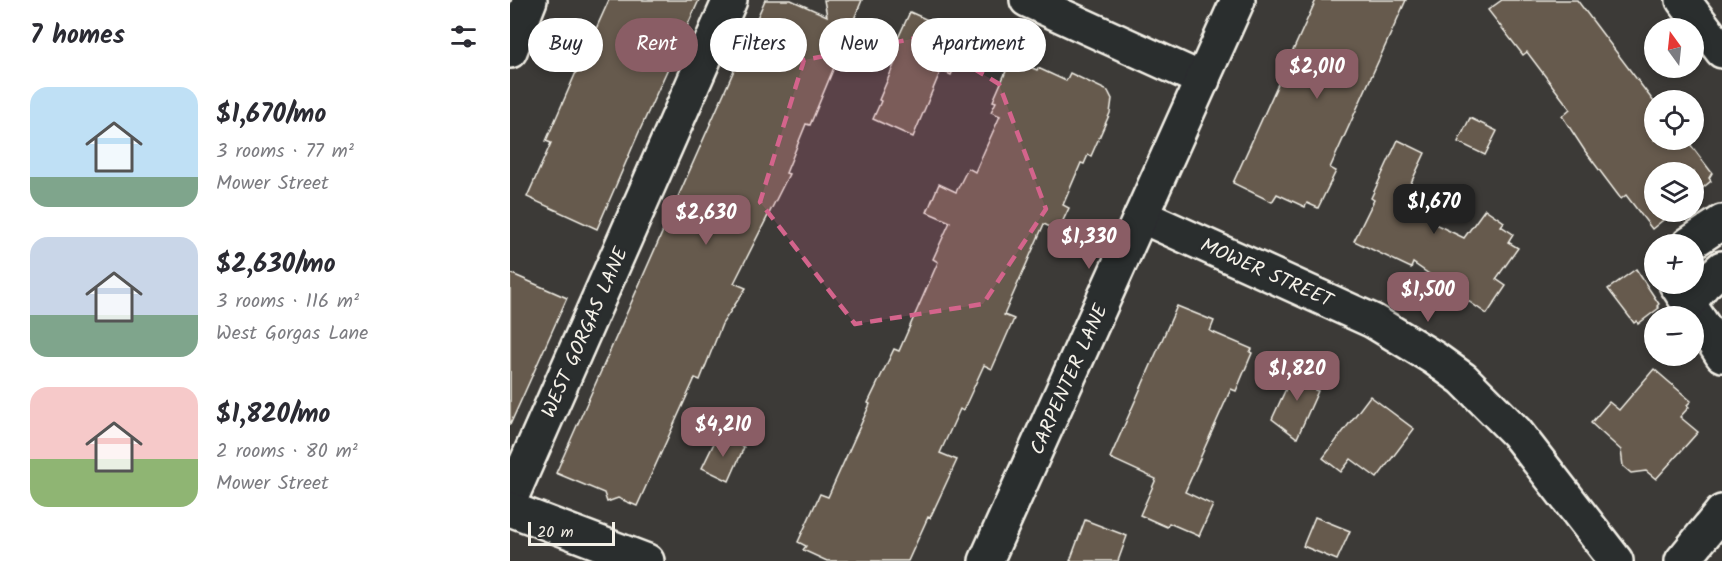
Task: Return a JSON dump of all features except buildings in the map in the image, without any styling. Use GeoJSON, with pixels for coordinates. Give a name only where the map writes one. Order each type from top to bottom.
{"type":"FeatureCollection","features":[{"type":"Feature","properties":{"kind":"street"},"geometry":{"type":"LineString","coordinates":[[510,51],[530,0]]}},
{"type":"Feature","properties":{"kind":"street","name":"WEST GORGAS LANE"},"geometry":{"type":"LineString","coordinates":[[510,500],[730,0]]}},
{"type":"Feature","properties":{"kind":"street"},"geometry":{"type":"LineString","coordinates":[[1027,0],[1203,80]]}},
{"type":"Feature","properties":{"kind":"street","name":"CARPENTER LANE"},"geometry":{"type":"LineString","coordinates":[[986,561],[1238,0]]}},
{"type":"Feature","properties":{"kind":"street"},"geometry":{"type":"LineString","coordinates":[[1683,0],[1722,51]]}},
{"type":"Feature","properties":{"kind":"street","name":"MOWER STREET"},"geometry":{"type":"LineString","coordinates":[[1141,216],[1373,321],[1434,358],[1463,379],[1516,432],[1616,561]]}},
{"type":"Feature","properties":{"kind":"street"},"geometry":{"type":"LineString","coordinates":[[1704,234],[1722,222]]}},
{"type":"Feature","properties":{"kind":"street"},"geometry":{"type":"LineString","coordinates":[[1704,284],[1722,268]]}},
{"type":"Feature","properties":{"kind":"street"},"geometry":{"type":"LineString","coordinates":[[1682,294],[1722,355]]}},
{"type":"Feature","properties":{"kind":"street"},"geometry":{"type":"LineString","coordinates":[[510,509],[647,561]]}},
{"type":"Feature","properties":{"kind":"street"},"geometry":{"type":"LineString","coordinates":[[1682,561],[1722,512]]}},
{"type":"Feature","properties":{"kind":"highlighted area"},"geometry":{"type":"Polygon","coordinates":[[[922,37],[999,84],[1046,209],[983,304],[855,324],[760,202],[804,60],[922,37]]]}}]}
